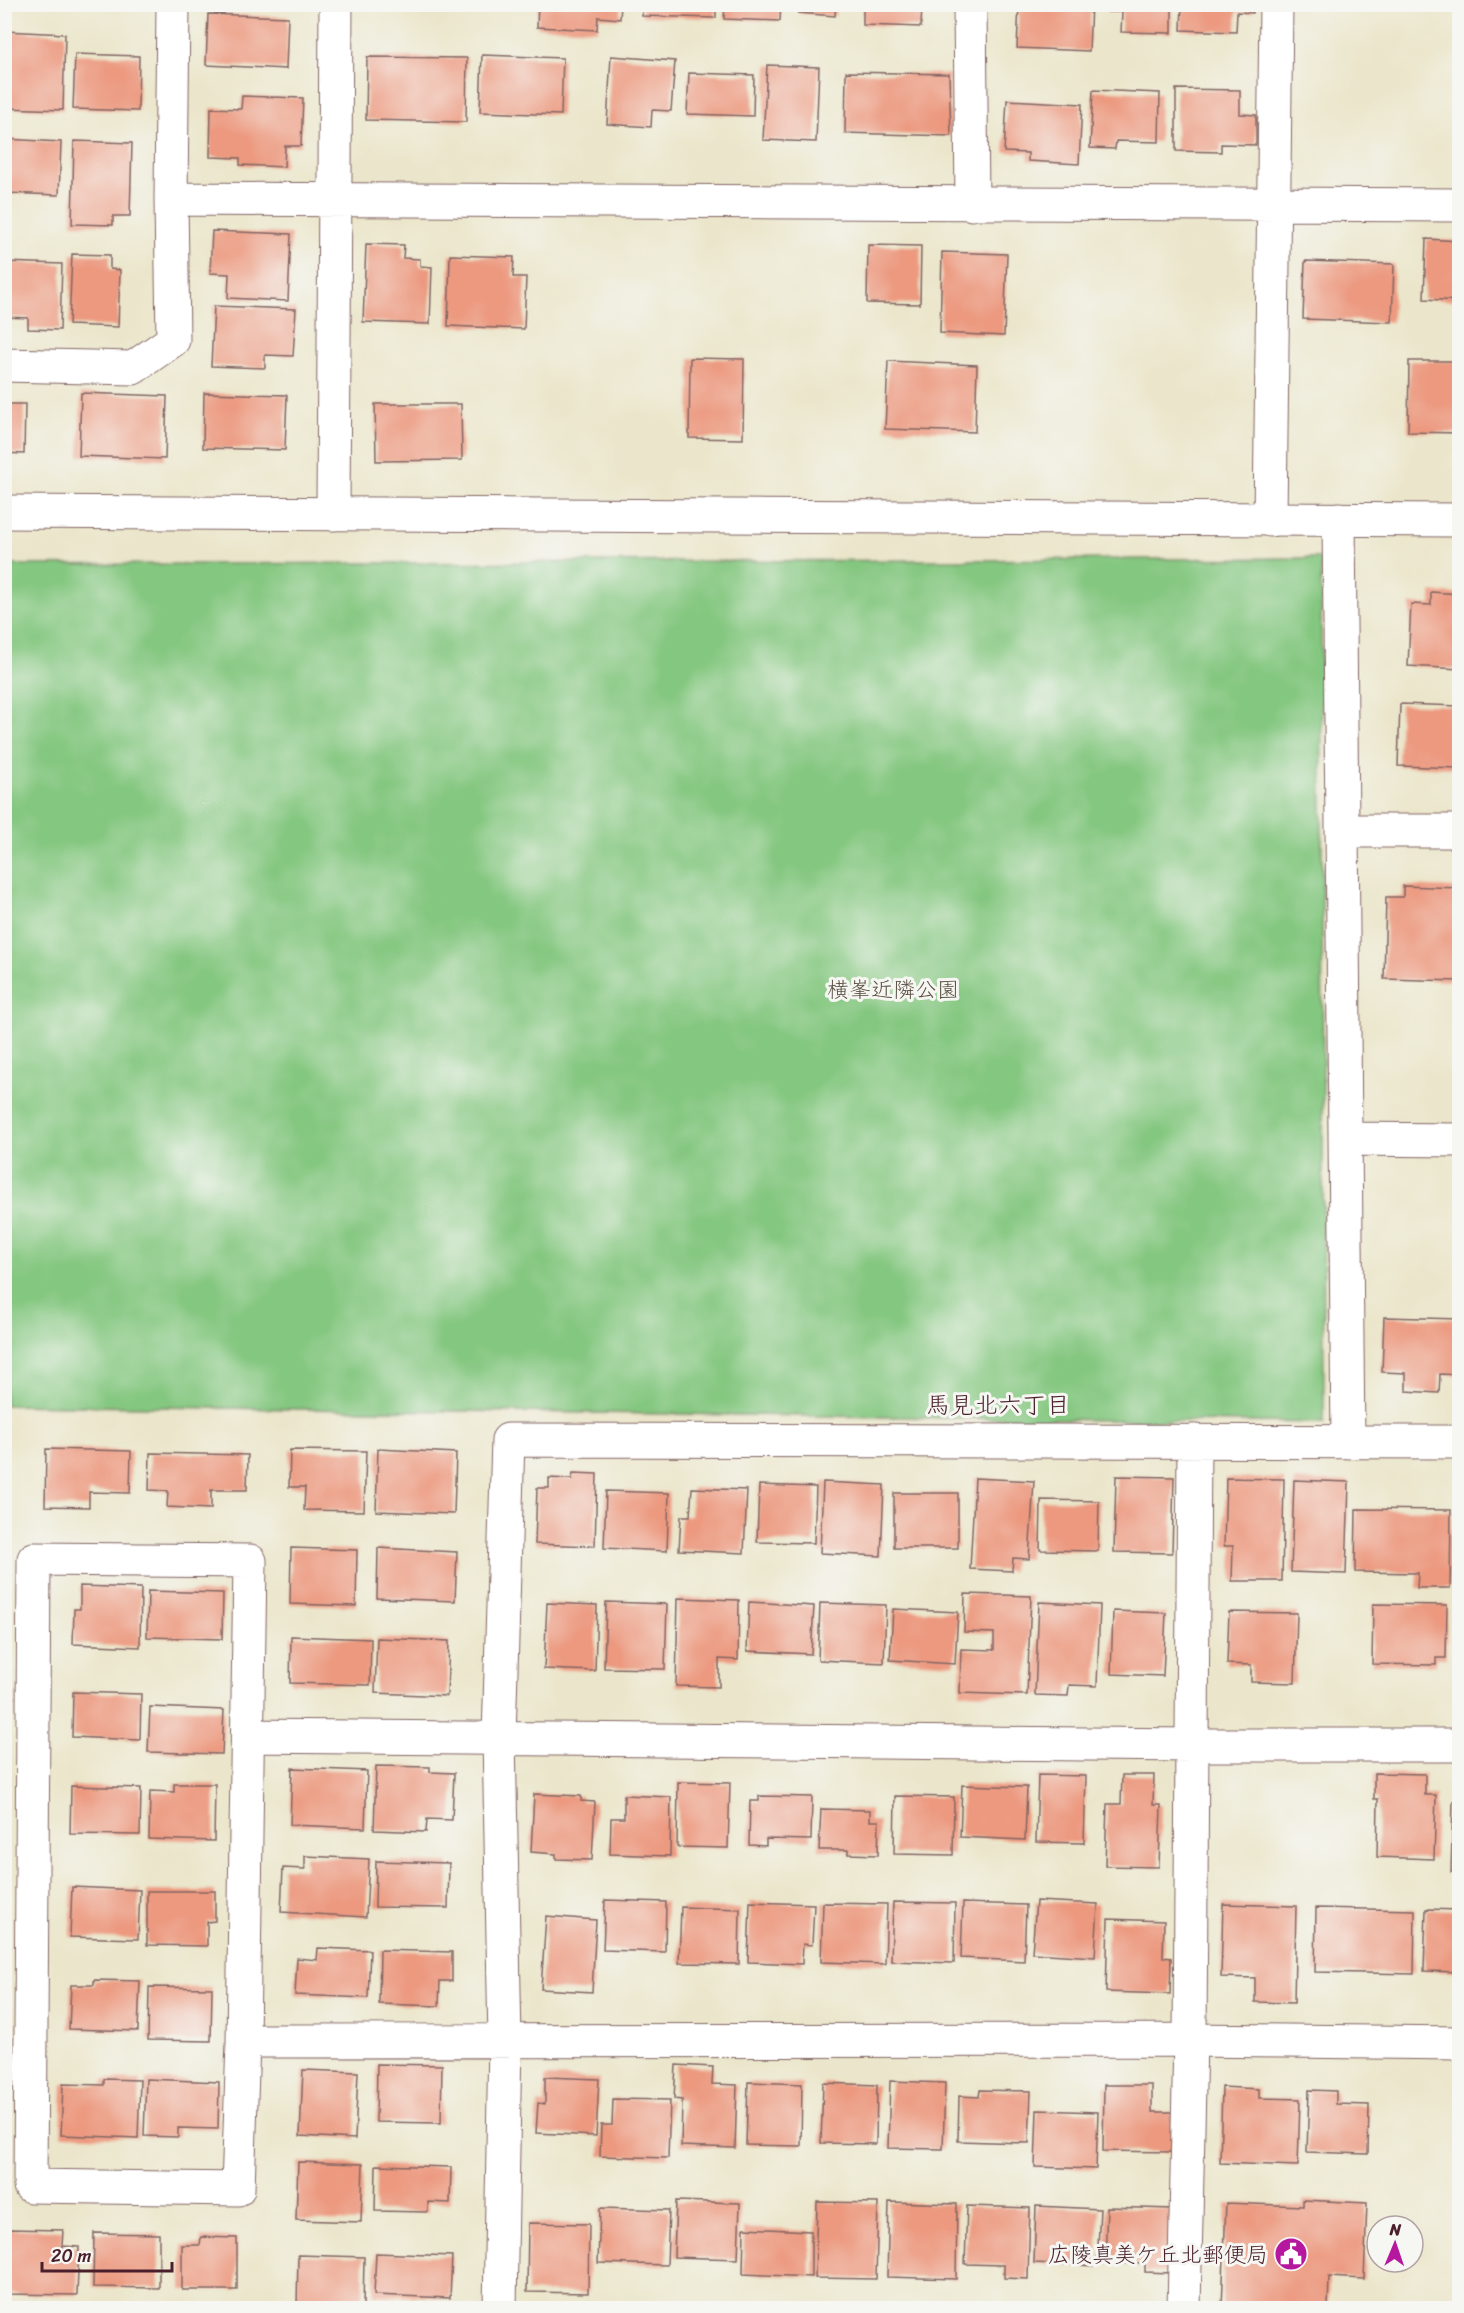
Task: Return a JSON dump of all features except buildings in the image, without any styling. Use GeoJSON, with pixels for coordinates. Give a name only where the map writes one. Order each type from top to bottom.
{"type":"FeatureCollection","features":[{"type":"Feature","properties":{"kind":"street"},"geometry":{"type":"LineString","coordinates":[[4,365],[133,368],[173,340],[171,199],[173,4]]}},
{"type":"Feature","properties":{"kind":"street"},"geometry":{"type":"LineString","coordinates":[[333,514],[336,4]]}},
{"type":"Feature","properties":{"kind":"street"},"geometry":{"type":"LineString","coordinates":[[970,4],[972,204]]}},
{"type":"Feature","properties":{"kind":"street"},"geometry":{"type":"LineString","coordinates":[[1270,520],[1276,4]]}},
{"type":"Feature","properties":{"kind":"street"},"geometry":{"type":"LineString","coordinates":[[171,199],[1460,205]]}},
{"type":"Feature","properties":{"kind":"street"},"geometry":{"type":"LineString","coordinates":[[4,512],[1460,520]]}},
{"type":"Feature","properties":{"kind":"street"},"geometry":{"type":"LineString","coordinates":[[1340,519],[1348,1442]]}},
{"type":"Feature","properties":{"kind":"street"},"geometry":{"type":"LineString","coordinates":[[1343,831],[1460,831]]}},
{"type":"Feature","properties":{"kind":"street"},"geometry":{"type":"LineString","coordinates":[[1346,1139],[1460,1140]]}},
{"type":"Feature","properties":{"kind":"street"},"geometry":{"type":"LineString","coordinates":[[500,2308],[505,2041],[499,1737],[508,1440],[1460,1442]]}},
{"type":"Feature","properties":{"kind":"street"},"geometry":{"type":"LineString","coordinates":[[1184,2308],[1190,2040],[1194,1441]]}},
{"type":"Feature","properties":{"kind":"street"},"geometry":{"type":"LineString","coordinates":[[34,1559],[250,1561],[243,2042],[238,2189],[30,2186],[34,1559]]}},
{"type":"Feature","properties":{"kind":"street"},"geometry":{"type":"LineString","coordinates":[[248,1736],[1193,1745],[1460,1745]]}},
{"type":"Feature","properties":{"kind":"street"},"geometry":{"type":"LineString","coordinates":[[243,2042],[1190,2040],[1460,2043]]}},
{"type":"Feature","properties":{"kind":"green space","name":"横峯近隣公園"},"geometry":{"type":"Polygon","coordinates":[[[1321,558],[1324,1423],[5,1405],[5,565],[1321,558]]]}},
{"type":"Feature","properties":{"kind":"place","name":"広陵真美ケ丘北郵便局"},"geometry":{"type":"Point","coordinates":[1291,2254]}},
{"type":"Feature","properties":{"kind":"district","name":"馬見北六丁目"},"geometry":{"type":"Point","coordinates":[998,1405]}}]}
